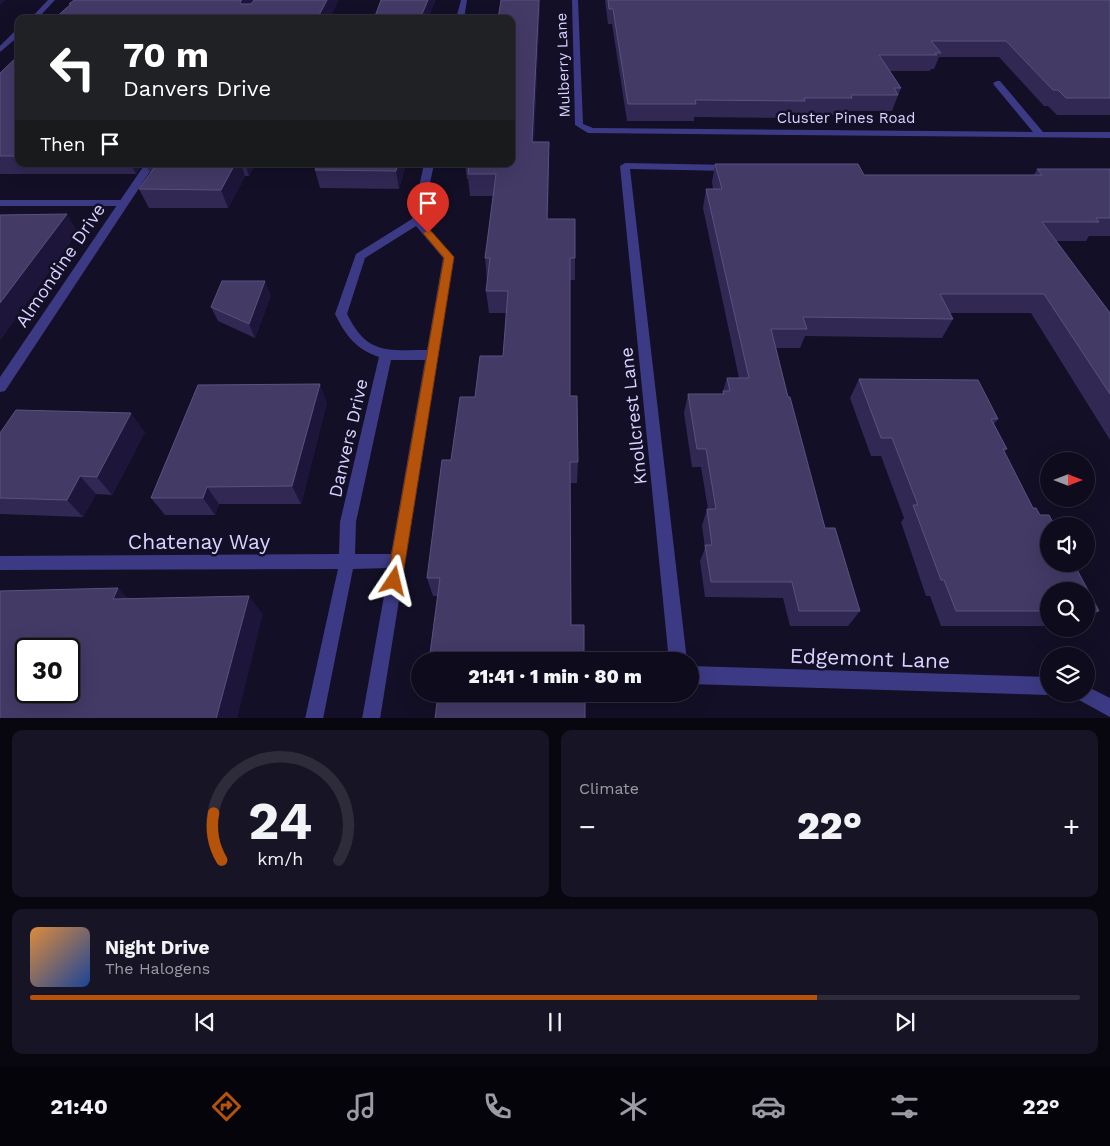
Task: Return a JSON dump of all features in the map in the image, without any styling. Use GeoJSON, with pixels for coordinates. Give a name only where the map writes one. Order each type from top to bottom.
{"type":"FeatureCollection","features":[{"type":"Feature","properties":{"kind":"street"},"geometry":{"type":"LineString","coordinates":[[37,15],[52,0]]}},
{"type":"Feature","properties":{"kind":"street"},"geometry":{"type":"LineString","coordinates":[[461,15],[464,0]]}},
{"type":"Feature","properties":{"kind":"street","name":"Mulberry Lane"},"geometry":{"type":"LineString","coordinates":[[575,0],[579,125],[583,128]]}},
{"type":"Feature","properties":{"kind":"street"},"geometry":{"type":"LineString","coordinates":[[2,48],[15,36]]}},
{"type":"Feature","properties":{"kind":"street"},"geometry":{"type":"LineString","coordinates":[[997,83],[1039,133]]}},
{"type":"Feature","properties":{"kind":"street","name":"Cluster Pines Road"},"geometry":{"type":"LineString","coordinates":[[583,128],[591,131],[1110,135]]}},
{"type":"Feature","properties":{"kind":"street","name":"Knollcrest Lane"},"geometry":{"type":"LineString","coordinates":[[677,652],[624,166],[740,168]]}},
{"type":"Feature","properties":{"kind":"street","name":"Almondine Drive"},"geometry":{"type":"LineString","coordinates":[[0,387],[148,167]]}},
{"type":"Feature","properties":{"kind":"street"},"geometry":{"type":"LineString","coordinates":[[428,167],[417,221],[360,256],[341,314],[351,335],[365,348],[386,355],[433,355]]}},
{"type":"Feature","properties":{"kind":"street"},"geometry":{"type":"LineString","coordinates":[[0,203],[122,203]]}},
{"type":"Feature","properties":{"kind":"street"},"geometry":{"type":"LineString","coordinates":[[371,718],[450,257],[417,221]]}},
{"type":"Feature","properties":{"kind":"street","name":"Danvers Drive"},"geometry":{"type":"LineString","coordinates":[[314,718],[347,561],[348,522],[386,355]]}},
{"type":"Feature","properties":{"kind":"street","name":"Chatenay Way"},"geometry":{"type":"LineString","coordinates":[[0,563],[398,561]]}},
{"type":"Feature","properties":{"kind":"street","name":"Edgemont Lane"},"geometry":{"type":"LineString","coordinates":[[699,675],[1040,686]]}},
{"type":"Feature","properties":{"kind":"street"},"geometry":{"type":"LineString","coordinates":[[1095,700],[1110,708]]}},
{"type":"Feature","properties":{"kind":"building"},"geometry":{"type":"Polygon","coordinates":[[[74,0],[242,0],[241,4],[251,4],[254,0],[327,0],[319,15],[59,15],[71,4],[69,4],[74,0]]]}},
{"type":"Feature","properties":{"kind":"building"},"geometry":{"type":"Polygon","coordinates":[[[381,0],[428,0],[422,15],[375,15],[381,0]]]}},
{"type":"Feature","properties":{"kind":"building"},"geometry":{"type":"Polygon","coordinates":[[[501,0],[539,0],[532,142],[549,142],[547,219],[575,219],[575,258],[570,258],[570,396],[577,396],[578,462],[570,462],[571,625],[584,625],[584,652],[430,652],[440,578],[427,578],[442,460],[451,460],[460,397],[475,397],[480,356],[503,356],[508,291],[486,291],[490,258],[485,258],[496,174],[468,174],[469,167],[515,167],[515,15],[499,15],[501,0]]]}},
{"type":"Feature","properties":{"kind":"building"},"geometry":{"type":"Polygon","coordinates":[[[608,0],[1110,0],[1110,98],[1066,98],[1058,90],[1053,90],[1006,41],[931,41],[941,53],[935,53],[937,55],[879,55],[901,88],[894,88],[898,95],[851,95],[852,98],[804,98],[805,101],[695,100],[696,104],[628,104],[613,9],[609,9],[608,0]]]}},
{"type":"Feature","properties":{"kind":"building"},"geometry":{"type":"Polygon","coordinates":[[[15,59],[15,156],[0,156],[0,73],[15,59]]]}},
{"type":"Feature","properties":{"kind":"building"},"geometry":{"type":"Polygon","coordinates":[[[715,164],[858,164],[864,175],[1042,175],[1037,169],[1110,169],[1110,218],[1096,218],[1099,222],[1042,222],[1110,313],[1110,394],[1044,294],[940,294],[953,319],[803,317],[807,329],[771,329],[825,528],[835,528],[860,611],[799,611],[792,582],[711,582],[705,545],[712,545],[707,509],[716,509],[706,449],[697,449],[688,394],[724,394],[723,391],[730,391],[727,378],[749,378],[706,189],[722,189],[715,164]]]}},
{"type":"Feature","properties":{"kind":"building"},"geometry":{"type":"Polygon","coordinates":[[[155,167],[233,167],[221,190],[139,189],[155,167]]]}},
{"type":"Feature","properties":{"kind":"building"},"geometry":{"type":"Polygon","coordinates":[[[316,167],[397,167],[396,171],[315,170],[316,167]]]}},
{"type":"Feature","properties":{"kind":"building"},"geometry":{"type":"Polygon","coordinates":[[[67,214],[0,303],[0,215],[67,214]]]}},
{"type":"Feature","properties":{"kind":"building"},"geometry":{"type":"Polygon","coordinates":[[[222,281],[265,281],[249,324],[211,307],[222,281]]]}},
{"type":"Feature","properties":{"kind":"building"},"geometry":{"type":"Polygon","coordinates":[[[859,379],[978,380],[998,419],[991,419],[1007,449],[1003,449],[1033,508],[1036,508],[1040,515],[1049,515],[1050,517],[1040,517],[1040,572],[1078,572],[1084,582],[1040,582],[1040,611],[956,611],[944,580],[941,580],[913,505],[918,505],[892,438],[881,438],[859,379]]]}},
{"type":"Feature","properties":{"kind":"building"},"geometry":{"type":"Polygon","coordinates":[[[320,384],[292,486],[207,487],[203,498],[151,498],[198,385],[320,384]]]}},
{"type":"Feature","properties":{"kind":"building"},"geometry":{"type":"Polygon","coordinates":[[[16,410],[131,413],[97,477],[80,476],[67,500],[0,498],[0,433],[16,410]]]}},
{"type":"Feature","properties":{"kind":"building"},"geometry":{"type":"Polygon","coordinates":[[[118,588],[113,599],[249,596],[216,718],[0,718],[0,591],[118,588]]]}},
{"type":"Feature","properties":{"kind":"building"},"geometry":{"type":"Polygon","coordinates":[[[437,702],[585,702],[585,718],[435,718],[437,702]]]}},
{"type":"Feature","properties":{"kind":"route"},"geometry":{"type":"LineString","coordinates":[[394,581],[450,257],[428,233]]}}]}
